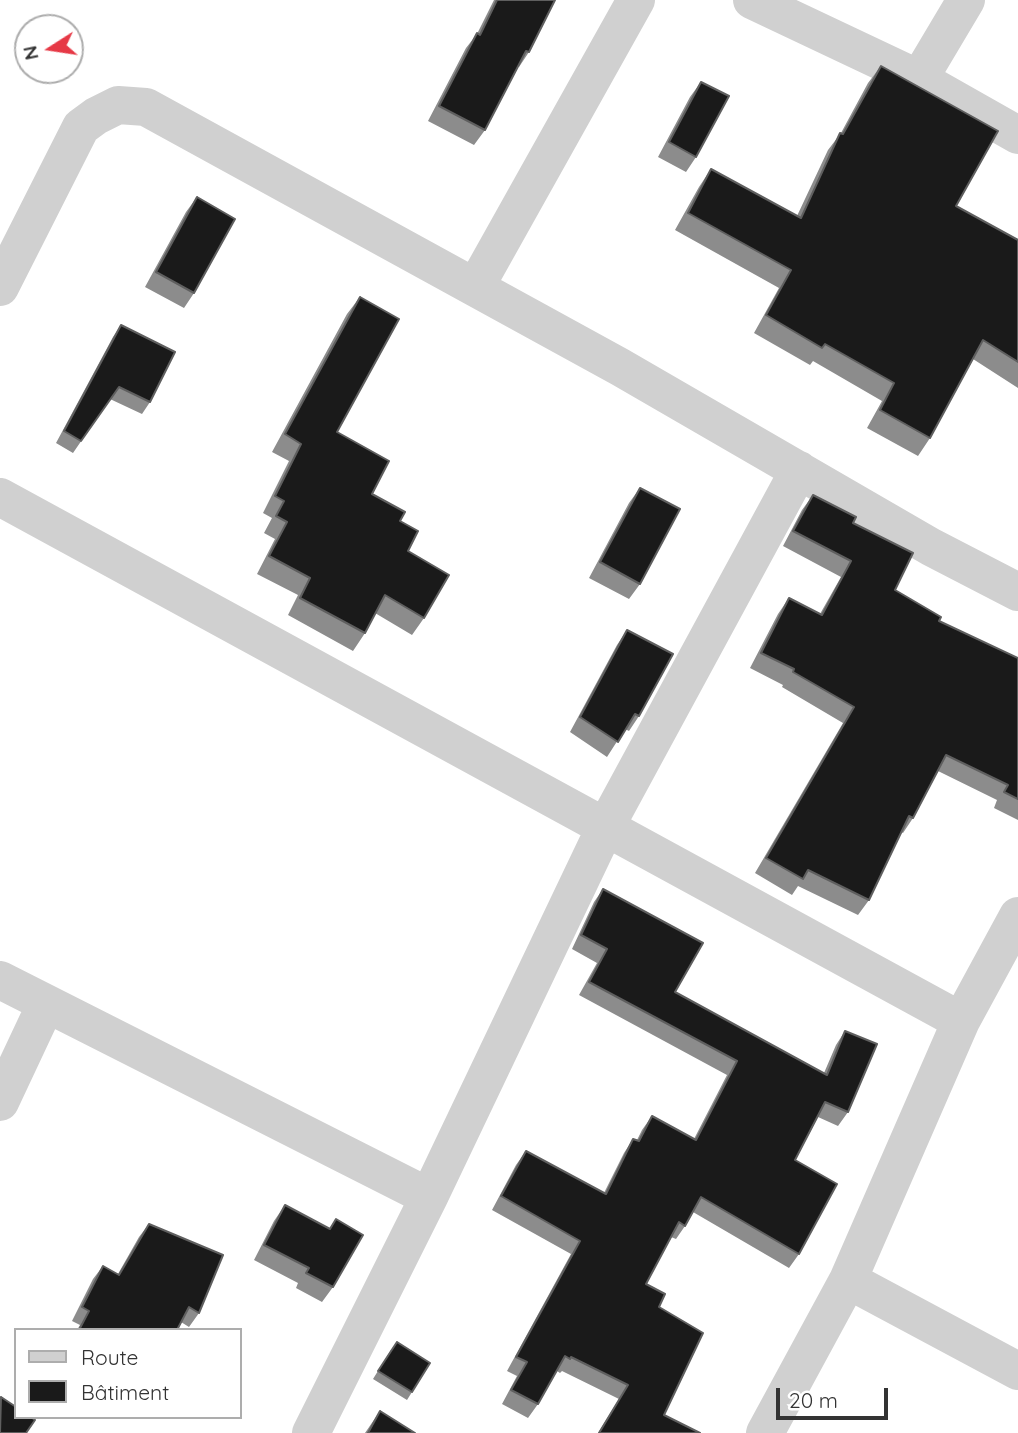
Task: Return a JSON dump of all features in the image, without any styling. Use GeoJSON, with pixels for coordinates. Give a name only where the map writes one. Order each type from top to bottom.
{"type":"FeatureCollection","features":[{"type":"Feature","properties":{"kind":"street"},"geometry":{"type":"LineString","coordinates":[[476,286],[636,0]]}},
{"type":"Feature","properties":{"kind":"street"},"geometry":{"type":"LineString","coordinates":[[752,0],[919,79],[1018,135]]}},
{"type":"Feature","properties":{"kind":"street"},"geometry":{"type":"LineString","coordinates":[[919,79],[965,0]]}},
{"type":"Feature","properties":{"kind":"street"},"geometry":{"type":"LineString","coordinates":[[0,287],[81,127],[118,105],[146,107],[476,286],[931,547],[1018,592]]}},
{"type":"Feature","properties":{"kind":"street"},"geometry":{"type":"LineString","coordinates":[[311,1433],[429,1197],[606,826],[799,470]]}},
{"type":"Feature","properties":{"kind":"street"},"geometry":{"type":"LineString","coordinates":[[0,497],[961,1021]]}},
{"type":"Feature","properties":{"kind":"street"},"geometry":{"type":"LineString","coordinates":[[765,1433],[848,1280],[961,1021],[1018,916]]}},
{"type":"Feature","properties":{"kind":"street"},"geometry":{"type":"LineString","coordinates":[[0,981],[429,1197]]}},
{"type":"Feature","properties":{"kind":"street"},"geometry":{"type":"LineString","coordinates":[[0,1102],[46,1004]]}},
{"type":"Feature","properties":{"kind":"street"},"geometry":{"type":"LineString","coordinates":[[848,1280],[1018,1371]]}},
{"type":"Feature","properties":{"kind":"building"},"geometry":{"type":"Polygon","coordinates":[[[497,0],[555,0],[485,130],[439,106],[497,0]]]}},
{"type":"Feature","properties":{"kind":"building"},"geometry":{"type":"Polygon","coordinates":[[[881,66],[998,131],[956,206],[1018,240],[1018,362],[983,340],[930,438],[880,410],[894,383],[825,344],[822,348],[766,315],[791,270],[688,213],[711,169],[801,218],[840,133],[843,134],[881,66]]]}},
{"type":"Feature","properties":{"kind":"building"},"geometry":{"type":"Polygon","coordinates":[[[701,82],[729,96],[696,157],[669,142],[701,82]]]}},
{"type":"Feature","properties":{"kind":"building"},"geometry":{"type":"Polygon","coordinates":[[[197,197],[235,219],[194,293],[156,272],[197,197]]]}},
{"type":"Feature","properties":{"kind":"building"},"geometry":{"type":"Polygon","coordinates":[[[360,297],[399,319],[337,432],[389,461],[372,494],[405,512],[400,521],[418,531],[408,551],[449,575],[424,618],[385,595],[365,633],[300,598],[310,578],[269,556],[287,522],[276,516],[284,501],[275,496],[301,444],[285,434],[360,297]]]}},
{"type":"Feature","properties":{"kind":"building"},"geometry":{"type":"Polygon","coordinates":[[[121,325],[175,352],[150,402],[119,387],[81,441],[64,431],[121,325]]]}},
{"type":"Feature","properties":{"kind":"building"},"geometry":{"type":"Polygon","coordinates":[[[640,488],[680,509],[640,584],[600,562],[640,488]]]}},
{"type":"Feature","properties":{"kind":"building"},"geometry":{"type":"Polygon","coordinates":[[[813,495],[856,517],[853,523],[913,553],[895,590],[941,617],[939,621],[1018,658],[1018,799],[1004,792],[1008,785],[946,755],[913,818],[909,816],[869,900],[808,870],[803,879],[766,858],[854,707],[793,672],[794,669],[761,653],[789,598],[822,615],[851,561],[793,531],[813,495]]]}},
{"type":"Feature","properties":{"kind":"building"},"geometry":{"type":"Polygon","coordinates":[[[627,630],[673,654],[639,716],[635,714],[618,742],[580,717],[627,630]]]}},
{"type":"Feature","properties":{"kind":"building"},"geometry":{"type":"Polygon","coordinates":[[[603,889],[703,943],[675,992],[827,1075],[845,1031],[877,1044],[848,1112],[825,1102],[795,1160],[837,1184],[799,1254],[701,1197],[685,1226],[679,1222],[646,1284],[665,1294],[659,1307],[703,1333],[664,1415],[700,1433],[599,1433],[628,1385],[571,1357],[570,1359],[565,1356],[538,1404],[511,1390],[527,1362],[516,1357],[580,1241],[501,1196],[526,1151],[606,1194],[633,1139],[639,1141],[652,1116],[696,1140],[737,1061],[589,982],[607,949],[581,935],[603,889]]]}},
{"type":"Feature","properties":{"kind":"building"},"geometry":{"type":"Polygon","coordinates":[[[285,1205],[330,1229],[336,1219],[363,1235],[333,1287],[306,1273],[309,1268],[264,1245],[285,1205]]]}},
{"type":"Feature","properties":{"kind":"building"},"geometry":{"type":"Polygon","coordinates":[[[149,1224],[223,1255],[199,1313],[189,1307],[178,1328],[80,1328],[89,1311],[82,1307],[103,1266],[119,1275],[149,1224]]]}},
{"type":"Feature","properties":{"kind":"building"},"geometry":{"type":"Polygon","coordinates":[[[397,1342],[430,1363],[412,1392],[378,1371],[397,1342]]]}},
{"type":"Feature","properties":{"kind":"building"},"geometry":{"type":"Polygon","coordinates":[[[1,1397],[14,1406],[14,1419],[35,1420],[26,1433],[0,1433],[1,1397]]]}},
{"type":"Feature","properties":{"kind":"building"},"geometry":{"type":"Polygon","coordinates":[[[380,1411],[415,1433],[368,1433],[380,1411]]]}}]}
